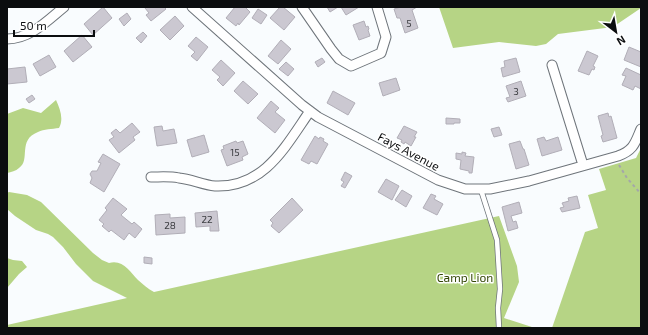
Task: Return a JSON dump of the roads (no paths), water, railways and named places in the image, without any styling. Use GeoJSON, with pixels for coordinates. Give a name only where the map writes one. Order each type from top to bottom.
{"type":"FeatureCollection","features":[{"type":"Feature","properties":{"kind":"street"},"geometry":{"type":"LineString","coordinates":[[7,38],[15,39],[34,31],[64,7]]}},
{"type":"Feature","properties":{"kind":"street","name":"Fays Avenue"},"geometry":{"type":"LineString","coordinates":[[192,7],[318,117],[438,180],[465,189],[490,189],[529,181],[627,152],[633,147],[641,128]]}},
{"type":"Feature","properties":{"kind":"street"},"geometry":{"type":"LineString","coordinates":[[302,7],[325,42],[339,59],[351,66],[381,53],[386,37],[376,7]]}},
{"type":"Feature","properties":{"kind":"street"},"geometry":{"type":"LineString","coordinates":[[552,64],[583,165]]}},
{"type":"Feature","properties":{"kind":"street"},"geometry":{"type":"LineString","coordinates":[[151,177],[178,177],[213,186],[229,186],[243,182],[266,170],[310,111]]}},
{"type":"Feature","properties":{"kind":"lane"},"geometry":{"type":"LineString","coordinates":[[481,190],[496,240],[500,289],[498,308],[499,328]]}},
{"type":"Feature","properties":{"kind":"park label","name":"Camp Lion"},"geometry":{"type":"Point","coordinates":[465,277]}}]}
